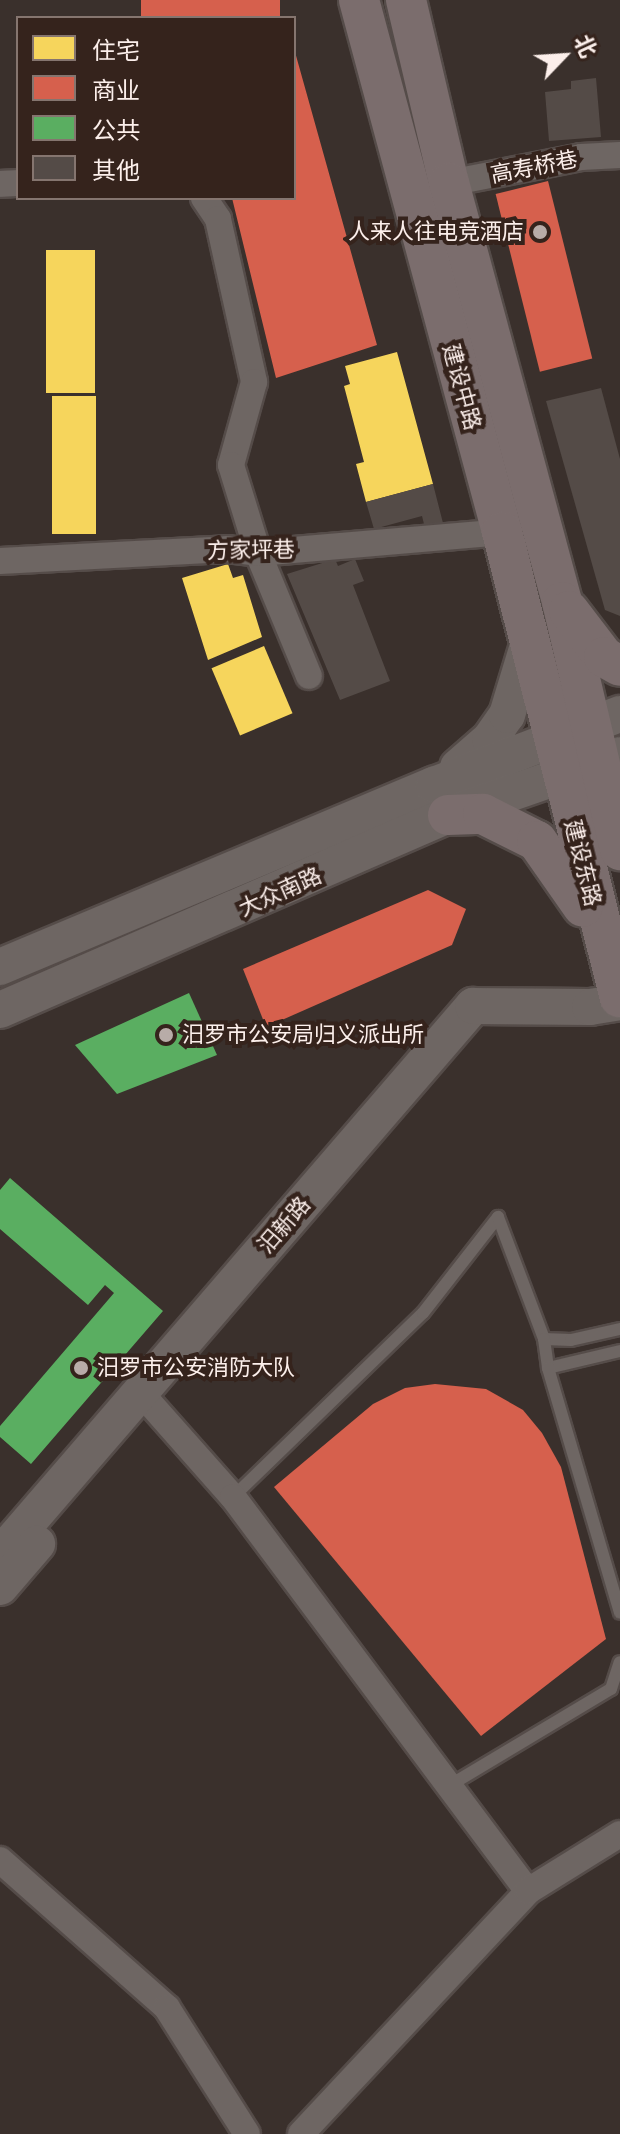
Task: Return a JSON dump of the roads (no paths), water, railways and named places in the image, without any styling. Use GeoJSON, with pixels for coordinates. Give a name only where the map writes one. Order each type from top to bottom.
{"type":"FeatureCollection","features":[{"type":"Feature","properties":{"kind":"main road","name":"建设中路"},"geometry":{"type":"LineString","coordinates":[[407,1],[449,183],[562,602],[590,745]]}},
{"type":"Feature","properties":{"kind":"main road","name":"建设中路"},"geometry":{"type":"LineString","coordinates":[[353,7],[530,639],[590,745]]}},
{"type":"Feature","properties":{"kind":"main road"},"geometry":{"type":"LineString","coordinates":[[562,602],[604,657],[620,666]]}},
{"type":"Feature","properties":{"kind":"main road"},"geometry":{"type":"LineString","coordinates":[[530,639],[507,715],[441,800],[483,814],[537,841],[602,937]]}},
{"type":"Feature","properties":{"kind":"main road","name":"大众南路"},"geometry":{"type":"LineString","coordinates":[[0,967],[590,745]]}},
{"type":"Feature","properties":{"kind":"main road","name":"建设东路"},"geometry":{"type":"LineString","coordinates":[[590,745],[620,850]]}},
{"type":"Feature","properties":{"kind":"main road","name":"建设东路"},"geometry":{"type":"LineString","coordinates":[[590,745],[602,937],[620,999]]}},
{"type":"Feature","properties":{"kind":"main road","name":"大众南路"},"geometry":{"type":"LineString","coordinates":[[0,1010],[441,800]]}},
{"type":"Feature","properties":{"kind":"main road","name":"汨新路"},"geometry":{"type":"LineString","coordinates":[[0,1555],[147,1401],[473,1006],[590,1007],[620,999]]}},
{"type":"Feature","properties":{"kind":"main road"},"geometry":{"type":"LineString","coordinates":[[0,1587],[147,1401]]}},
{"type":"Feature","properties":{"kind":"street","name":"高寿桥巷"},"geometry":{"type":"LineString","coordinates":[[449,183],[581,157],[620,155]]}},
{"type":"Feature","properties":{"kind":"street"},"geometry":{"type":"LineString","coordinates":[[205,200],[218,219],[254,382],[231,465],[258,553],[309,676]]}},
{"type":"Feature","properties":{"kind":"street","name":"方家坪巷"},"geometry":{"type":"LineString","coordinates":[[0,561],[227,549],[258,553],[502,532]]}},
{"type":"Feature","properties":{"kind":"street"},"geometry":{"type":"LineString","coordinates":[[147,1401],[233,1497],[447,1787],[528,1891]]}},
{"type":"Feature","properties":{"kind":"street"},"geometry":{"type":"LineString","coordinates":[[301,2134],[528,1891],[620,1834]]}},
{"type":"Feature","properties":{"kind":"street"},"geometry":{"type":"LineString","coordinates":[[0,1860],[167,2008],[247,2134]]}},
{"type":"Feature","properties":{"kind":"lane"},"geometry":{"type":"LineString","coordinates":[[233,1497],[423,1313],[498,1217],[544,1339],[548,1368],[620,1613]]}},
{"type":"Feature","properties":{"kind":"lane"},"geometry":{"type":"LineString","coordinates":[[544,1339],[571,1340],[620,1329]]}},
{"type":"Feature","properties":{"kind":"lane"},"geometry":{"type":"LineString","coordinates":[[548,1368],[620,1351]]}},
{"type":"Feature","properties":{"kind":"lane"},"geometry":{"type":"LineString","coordinates":[[447,1787],[611,1689],[620,1662]]}},
{"type":"Feature","properties":{"kind":"place","name":"人来人往电竞酒店"},"geometry":{"type":"Point","coordinates":[540,232]}},
{"type":"Feature","properties":{"kind":"place","name":"汨罗市公安局归义派出所"},"geometry":{"type":"Point","coordinates":[166,1035]}},
{"type":"Feature","properties":{"kind":"place","name":"汨罗市公安消防大队"},"geometry":{"type":"Point","coordinates":[81,1368]}}]}
